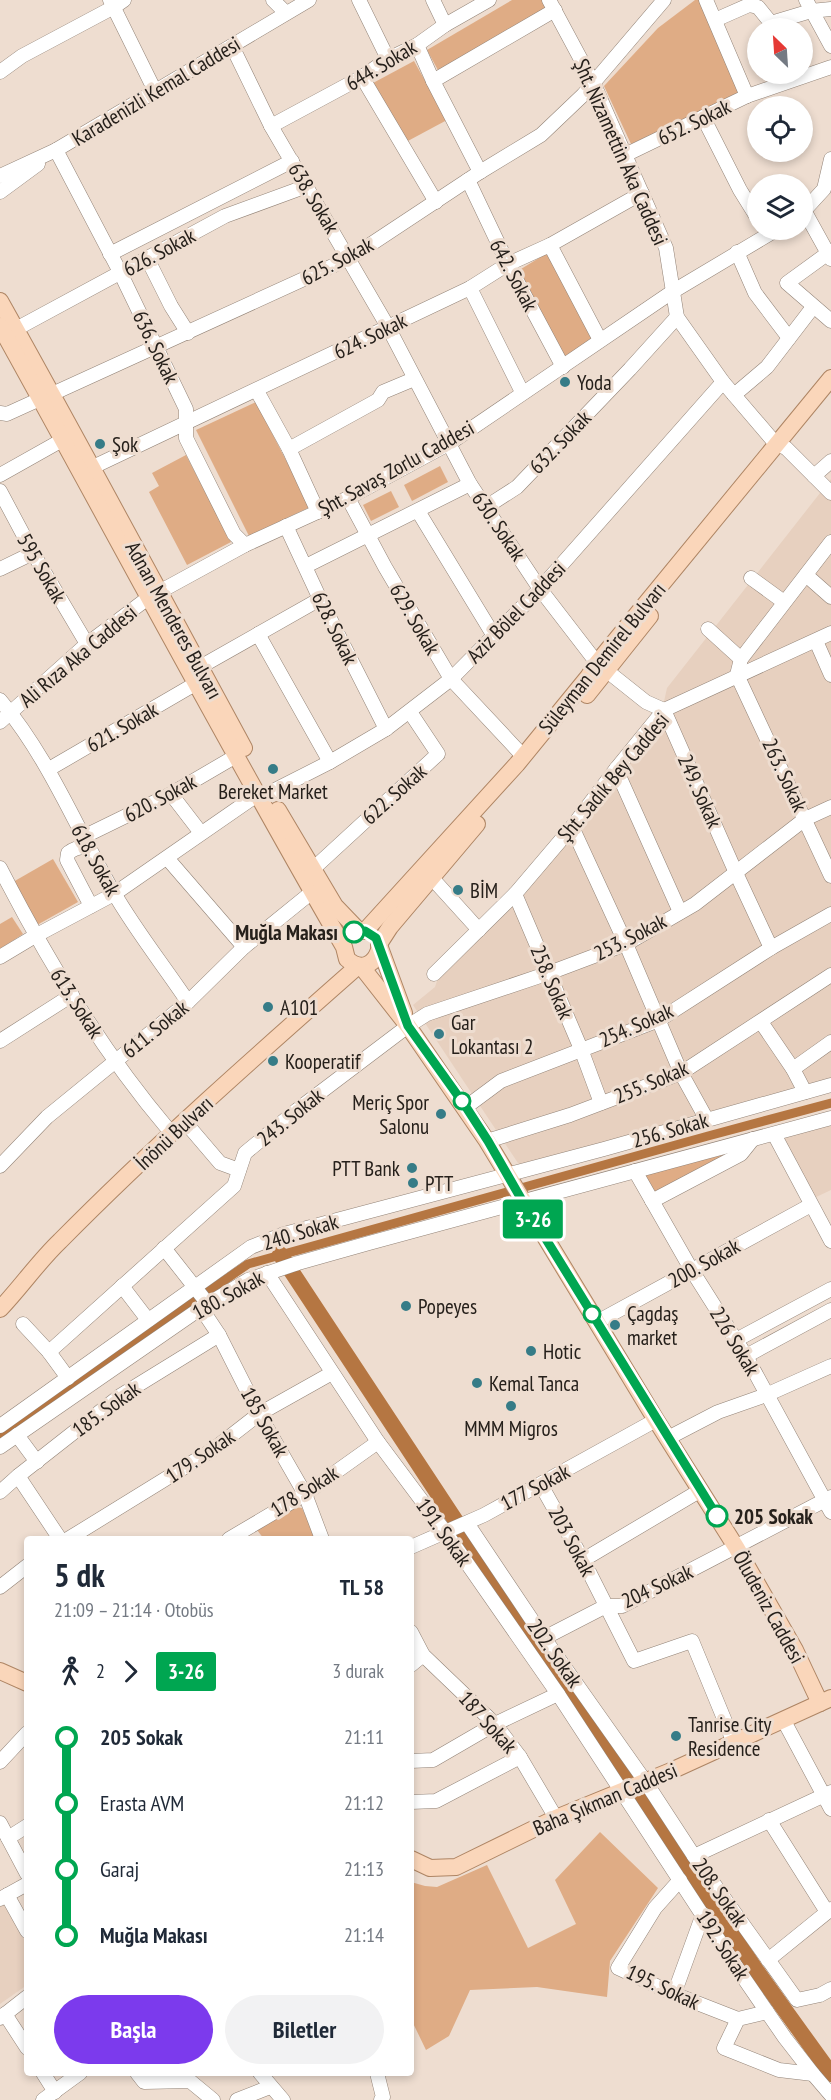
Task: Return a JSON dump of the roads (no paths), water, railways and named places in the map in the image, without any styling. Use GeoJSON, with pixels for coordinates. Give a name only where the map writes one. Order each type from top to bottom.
{"type":"FeatureCollection","features":[{"type":"Feature","properties":{"kind":"main road","name":"Adnan Menderes Bulvarı"},"geometry":{"type":"LineString","coordinates":[[0,301],[8,328],[46,396],[93,467],[195,684],[236,756],[313,869],[335,906],[362,931],[371,933],[379,947],[408,1026]]}},
{"type":"Feature","properties":{"kind":"main road","name":"Süleyman Demirel Bulvarı"},"geometry":{"type":"LineString","coordinates":[[379,947],[390,927],[781,446],[831,378]]}},
{"type":"Feature","properties":{"kind":"main road","name":"Süleyman Demirel Bulvarı"},"geometry":{"type":"LineString","coordinates":[[781,446],[831,395]]}},
{"type":"Feature","properties":{"kind":"main road","name":"Adnan Menderes Bulvarı"},"geometry":{"type":"LineString","coordinates":[[46,396],[64,439],[153,595],[200,666],[312,892],[352,964],[359,966],[408,1026]]}},
{"type":"Feature","properties":{"kind":"main road","name":"Süleyman Demirel Bulvarı"},"geometry":{"type":"LineString","coordinates":[[362,931],[523,756],[588,677],[602,667]]}},
{"type":"Feature","properties":{"kind":"main road"},"geometry":{"type":"LineString","coordinates":[[344,950],[348,936],[362,931]]}},
{"type":"Feature","properties":{"kind":"main road"},"geometry":{"type":"LineString","coordinates":[[359,966],[372,963],[377,957],[379,947]]}},
{"type":"Feature","properties":{"kind":"main road","name":"İnönü Bulvarı"},"geometry":{"type":"LineString","coordinates":[[0,1309],[52,1249],[168,1129],[324,986],[336,972],[344,950]]}},
{"type":"Feature","properties":{"kind":"main road","name":"İnönü Bulvarı"},"geometry":{"type":"LineString","coordinates":[[0,1292],[57,1231],[185,1122],[280,1034],[359,966]]}},
{"type":"Feature","properties":{"kind":"main road","name":"Öludeniz Caddesi"},"geometry":{"type":"LineString","coordinates":[[408,1026],[488,1141],[656,1420],[736,1547],[825,1700]]}},
{"type":"Feature","properties":{"kind":"main road"},"geometry":{"type":"LineString","coordinates":[[0,1671],[24,1682]]}},
{"type":"Feature","properties":{"kind":"main road","name":"Baha Şıkman Caddesi"},"geometry":{"type":"LineString","coordinates":[[414,1860],[430,1868],[456,1867],[556,1818],[734,1743],[825,1700]]}},
{"type":"Feature","properties":{"kind":"street"},"geometry":{"type":"LineString","coordinates":[[273,0],[286,13]]}},
{"type":"Feature","properties":{"kind":"street","name":"Karadenizli Kemal Caddesi"},"geometry":{"type":"LineString","coordinates":[[0,177],[56,150],[309,0]]}},
{"type":"Feature","properties":{"kind":"street"},"geometry":{"type":"LineString","coordinates":[[359,0],[388,59]]}},
{"type":"Feature","properties":{"kind":"street"},"geometry":{"type":"LineString","coordinates":[[433,0],[445,25]]}},
{"type":"Feature","properties":{"kind":"street","name":"644. Sokak"},"geometry":{"type":"LineString","coordinates":[[271,126],[362,77],[388,59],[417,45],[445,25],[489,0]]}},
{"type":"Feature","properties":{"kind":"street","name":"625. Sokak"},"geometry":{"type":"LineString","coordinates":[[0,413],[7,414],[350,258],[480,172],[541,135],[583,95],[664,0]]}},
{"type":"Feature","properties":{"kind":"street"},"geometry":{"type":"LineString","coordinates":[[706,0],[747,96]]}},
{"type":"Feature","properties":{"kind":"street"},"geometry":{"type":"LineString","coordinates":[[0,72],[22,56],[116,2],[155,91]]}},
{"type":"Feature","properties":{"kind":"street"},"geometry":{"type":"LineString","coordinates":[[433,81],[552,5]]}},
{"type":"Feature","properties":{"kind":"street","name":"Şht. Nizamettin Aka Caddesi"},"geometry":{"type":"LineString","coordinates":[[552,5],[593,82],[666,248],[677,317],[734,395],[781,446],[831,493]]}},
{"type":"Feature","properties":{"kind":"street"},"geometry":{"type":"LineString","coordinates":[[715,20],[749,5],[758,7],[771,23],[809,5],[831,9]]}},
{"type":"Feature","properties":{"kind":"street"},"geometry":{"type":"LineString","coordinates":[[809,5],[831,46]]}},
{"type":"Feature","properties":{"kind":"street"},"geometry":{"type":"LineString","coordinates":[[417,45],[480,172]]}},
{"type":"Feature","properties":{"kind":"street","name":"638. Sokak"},"geometry":{"type":"LineString","coordinates":[[232,46],[271,126],[350,258],[450,443]]}},
{"type":"Feature","properties":{"kind":"street","name":"652. Sokak"},"geometry":{"type":"LineString","coordinates":[[625,155],[747,96],[831,67]]}},
{"type":"Feature","properties":{"kind":"street"},"geometry":{"type":"LineString","coordinates":[[362,77],[436,202]]}},
{"type":"Feature","properties":{"kind":"street"},"geometry":{"type":"LineString","coordinates":[[703,117],[747,201]]}},
{"type":"Feature","properties":{"kind":"street"},"geometry":{"type":"LineString","coordinates":[[0,192],[56,150]]}},
{"type":"Feature","properties":{"kind":"street","name":"636. Sokak"},"geometry":{"type":"LineString","coordinates":[[56,150],[120,272],[186,409],[186,438],[234,534],[245,545]]}},
{"type":"Feature","properties":{"kind":"street"},"geometry":{"type":"LineString","coordinates":[[813,202],[824,189],[831,159]]}},
{"type":"Feature","properties":{"kind":"street"},"geometry":{"type":"LineString","coordinates":[[110,254],[292,161]]}},
{"type":"Feature","properties":{"kind":"street","name":"642. Sokak"},"geometry":{"type":"LineString","coordinates":[[468,180],[508,264],[563,367]]}},
{"type":"Feature","properties":{"kind":"street","name":"626. Sokak"},"geometry":{"type":"LineString","coordinates":[[8,328],[225,216],[307,186]]}},
{"type":"Feature","properties":{"kind":"street","name":"624. Sokak"},"geometry":{"type":"LineString","coordinates":[[93,467],[470,288],[508,264],[550,245],[642,193]]}},
{"type":"Feature","properties":{"kind":"street"},"geometry":{"type":"LineString","coordinates":[[813,227],[830,254],[787,283],[831,321]]}},
{"type":"Feature","properties":{"kind":"street","name":"Şht. Savaş Zorlu Caddesi"},"geometry":{"type":"LineString","coordinates":[[153,595],[245,545],[348,498],[450,443],[672,292],[755,240]]}},
{"type":"Feature","properties":{"kind":"street"},"geometry":{"type":"LineString","coordinates":[[550,245],[600,340]]}},
{"type":"Feature","properties":{"kind":"street"},"geometry":{"type":"LineString","coordinates":[[737,252],[755,293],[789,338]]}},
{"type":"Feature","properties":{"kind":"street"},"geometry":{"type":"LineString","coordinates":[[147,258],[171,306],[188,333]]}},
{"type":"Feature","properties":{"kind":"street"},"geometry":{"type":"LineString","coordinates":[[470,288],[522,392]]}},
{"type":"Feature","properties":{"kind":"street"},"geometry":{"type":"LineString","coordinates":[[734,395],[766,366],[813,307]]}},
{"type":"Feature","properties":{"kind":"street","name":"632. Sokak"},"geometry":{"type":"LineString","coordinates":[[486,507],[517,487],[677,317]]}},
{"type":"Feature","properties":{"kind":"street"},"geometry":{"type":"LineString","coordinates":[[289,449],[378,400],[383,392],[414,379]]}},
{"type":"Feature","properties":{"kind":"street","name":"Aziz Bölel Caddesi"},"geometry":{"type":"LineString","coordinates":[[0,957],[34,936],[114,894],[201,833],[263,794],[330,762],[410,712],[451,679],[540,589],[723,382]]}},
{"type":"Feature","properties":{"kind":"street"},"geometry":{"type":"LineString","coordinates":[[257,391],[289,449],[318,512]]}},
{"type":"Feature","properties":{"kind":"street"},"geometry":{"type":"LineString","coordinates":[[0,475],[64,439]]}},
{"type":"Feature","properties":{"kind":"street","name":"630. Sokak"},"geometry":{"type":"LineString","coordinates":[[450,443],[470,484],[540,589],[602,667],[646,702],[664,710]]}},
{"type":"Feature","properties":{"kind":"street"},"geometry":{"type":"LineString","coordinates":[[814,476],[831,461]]}},
{"type":"Feature","properties":{"kind":"street"},"geometry":{"type":"LineString","coordinates":[[306,566],[470,484]]}},
{"type":"Feature","properties":{"kind":"street","name":"595 Sokak"},"geometry":{"type":"LineString","coordinates":[[0,491],[33,553],[87,644]]}},
{"type":"Feature","properties":{"kind":"street","name":"629. Sokak"},"geometry":{"type":"LineString","coordinates":[[348,498],[385,567],[451,679],[523,756]]}},
{"type":"Feature","properties":{"kind":"street"},"geometry":{"type":"LineString","coordinates":[[418,511],[494,636]]}},
{"type":"Feature","properties":{"kind":"street","name":"628. Sokak"},"geometry":{"type":"LineString","coordinates":[[286,526],[386,729]]}},
{"type":"Feature","properties":{"kind":"street"},"geometry":{"type":"LineString","coordinates":[[737,675],[741,659],[831,542]]}},
{"type":"Feature","properties":{"kind":"street"},"geometry":{"type":"LineString","coordinates":[[1,566],[33,553]]}},
{"type":"Feature","properties":{"kind":"street"},"geometry":{"type":"LineString","coordinates":[[806,575],[831,597]]}},
{"type":"Feature","properties":{"kind":"street"},"geometry":{"type":"LineString","coordinates":[[751,578],[784,602]]}},
{"type":"Feature","properties":{"kind":"street","name":"Ali Rıza Aka Caddesi"},"geometry":{"type":"LineString","coordinates":[[6,718],[87,644],[153,595]]}},
{"type":"Feature","properties":{"kind":"street"},"geometry":{"type":"LineString","coordinates":[[200,666],[320,599]]}},
{"type":"Feature","properties":{"kind":"street"},"geometry":{"type":"LineString","coordinates":[[708,629],[741,659]]}},
{"type":"Feature","properties":{"kind":"street","name":"Şht. Sadık Bey Caddesi"},"geometry":{"type":"LineString","coordinates":[[434,974],[515,894],[572,827],[615,769],[664,710],[831,633]]}},
{"type":"Feature","properties":{"kind":"street"},"geometry":{"type":"LineString","coordinates":[[258,634],[330,762]]}},
{"type":"Feature","properties":{"kind":"street"},"geometry":{"type":"LineString","coordinates":[[816,641],[831,675]]}},
{"type":"Feature","properties":{"kind":"street","name":"263. Sokak"},"geometry":{"type":"LineString","coordinates":[[737,675],[831,876]]}},
{"type":"Feature","properties":{"kind":"street","name":"621. Sokak"},"geometry":{"type":"LineString","coordinates":[[49,769],[195,684]]}},
{"type":"Feature","properties":{"kind":"street","name":"618. Sokak"},"geometry":{"type":"LineString","coordinates":[[0,700],[6,718],[49,769],[114,894],[188,1002]]}},
{"type":"Feature","properties":{"kind":"street","name":"249. Sokak"},"geometry":{"type":"LineString","coordinates":[[664,710],[771,948]]}},
{"type":"Feature","properties":{"kind":"street","name":"622. Sokak"},"geometry":{"type":"LineString","coordinates":[[313,869],[438,754],[410,712]]}},
{"type":"Feature","properties":{"kind":"street","name":"620. Sokak"},"geometry":{"type":"LineString","coordinates":[[91,906],[67,860],[68,854],[236,756]]}},
{"type":"Feature","properties":{"kind":"street"},"geometry":{"type":"LineString","coordinates":[[615,769],[680,912]]}},
{"type":"Feature","properties":{"kind":"street"},"geometry":{"type":"LineString","coordinates":[[171,794],[201,833]]}},
{"type":"Feature","properties":{"kind":"street","name":"253. Sokak"},"geometry":{"type":"LineString","coordinates":[[408,1026],[427,1014],[549,973],[626,944],[695,904],[805,819],[831,807]]}},
{"type":"Feature","properties":{"kind":"street"},"geometry":{"type":"LineString","coordinates":[[572,827],[626,944],[681,1073],[707,1120]]}},
{"type":"Feature","properties":{"kind":"street"},"geometry":{"type":"LineString","coordinates":[[167,858],[244,947]]}},
{"type":"Feature","properties":{"kind":"street","name":"613. Sokak"},"geometry":{"type":"LineString","coordinates":[[0,868],[34,936],[115,1062],[168,1129]]}},
{"type":"Feature","properties":{"kind":"street"},"geometry":{"type":"LineString","coordinates":[[431,877],[479,930]]}},
{"type":"Feature","properties":{"kind":"street","name":"611. Sokak"},"geometry":{"type":"LineString","coordinates":[[0,1166],[47,1117],[188,1002],[244,947],[312,892]]}},
{"type":"Feature","properties":{"kind":"street","name":"258. Sokak"},"geometry":{"type":"LineString","coordinates":[[515,894],[601,1103]]}},
{"type":"Feature","properties":{"kind":"street","name":"254. Sokak"},"geometry":{"type":"LineString","coordinates":[[466,1107],[501,1081],[659,1020],[771,948],[831,914]]}},
{"type":"Feature","properties":{"kind":"street","name":"255. Sokak"},"geometry":{"type":"LineString","coordinates":[[488,1141],[681,1073],[831,975]]}},
{"type":"Feature","properties":{"kind":"street"},"geometry":{"type":"LineString","coordinates":[[0,1041],[72,995]]}},
{"type":"Feature","properties":{"kind":"street"},"geometry":{"type":"LineString","coordinates":[[761,1022],[793,1069],[804,1092]]}},
{"type":"Feature","properties":{"kind":"street","name":"243. Sokak"},"geometry":{"type":"LineString","coordinates":[[49,1352],[234,1186],[245,1153],[297,1110],[408,1026]]}},
{"type":"Feature","properties":{"kind":"street"},"geometry":{"type":"LineString","coordinates":[[793,1069],[831,1042]]}},
{"type":"Feature","properties":{"kind":"street","name":"256. Sokak"},"geometry":{"type":"LineString","coordinates":[[515,1189],[707,1120],[831,1084]]}},
{"type":"Feature","properties":{"kind":"street","name":"256. Sokak"},"geometry":{"type":"LineString","coordinates":[[515,1189],[635,1171],[831,1118]]}},
{"type":"Feature","properties":{"kind":"street"},"geometry":{"type":"LineString","coordinates":[[185,1122],[220,1163],[239,1170]]}},
{"type":"Feature","properties":{"kind":"street"},"geometry":{"type":"LineString","coordinates":[[774,1134],[831,1241]]}},
{"type":"Feature","properties":{"kind":"street"},"geometry":{"type":"LineString","coordinates":[[652,1201],[741,1154],[753,1140]]}},
{"type":"Feature","properties":{"kind":"street","name":"226 Sokak"},"geometry":{"type":"LineString","coordinates":[[635,1171],[691,1269],[746,1356],[829,1503]]}},
{"type":"Feature","properties":{"kind":"street","name":"180. Sokak"},"geometry":{"type":"LineString","coordinates":[[0,1447],[106,1373],[202,1299],[270,1272],[515,1189]]}},
{"type":"Feature","properties":{"kind":"street","name":"240. Sokak"},"geometry":{"type":"LineString","coordinates":[[0,1426],[148,1320],[202,1299],[251,1247],[284,1234],[515,1189]]}},
{"type":"Feature","properties":{"kind":"street","name":"200. Sokak"},"geometry":{"type":"LineString","coordinates":[[597,1322],[811,1205]]}},
{"type":"Feature","properties":{"kind":"street","name":"185 Sokak"},"geometry":{"type":"LineString","coordinates":[[164,1248],[202,1299],[259,1414],[305,1494],[321,1536]]}},
{"type":"Feature","properties":{"kind":"street","name":"191. Sokak"},"geometry":{"type":"LineString","coordinates":[[270,1272],[332,1373],[378,1442],[456,1528],[620,1791]]}},
{"type":"Feature","properties":{"kind":"street"},"geometry":{"type":"LineString","coordinates":[[122,1286],[148,1320]]}},
{"type":"Feature","properties":{"kind":"street"},"geometry":{"type":"LineString","coordinates":[[736,1340],[831,1289]]}},
{"type":"Feature","properties":{"kind":"street"},"geometry":{"type":"LineString","coordinates":[[746,1356],[831,1310]]}},
{"type":"Feature","properties":{"kind":"street"},"geometry":{"type":"LineString","coordinates":[[23,1324],[49,1352],[68,1378]]}},
{"type":"Feature","properties":{"kind":"street","name":"185. Sokak"},"geometry":{"type":"LineString","coordinates":[[0,1492],[120,1396],[219,1335]]}},
{"type":"Feature","properties":{"kind":"street"},"geometry":{"type":"LineString","coordinates":[[669,1438],[718,1412],[766,1395],[831,1366]]}},
{"type":"Feature","properties":{"kind":"street"},"geometry":{"type":"LineString","coordinates":[[106,1373],[120,1396]]}},
{"type":"Feature","properties":{"kind":"street","name":"179. Sokak"},"geometry":{"type":"LineString","coordinates":[[73,1536],[214,1449],[259,1414],[332,1373]]}},
{"type":"Feature","properties":{"kind":"street","name":"177 Sokak"},"geometry":{"type":"LineString","coordinates":[[414,1546],[456,1528],[541,1485],[656,1420]]}},
{"type":"Feature","properties":{"kind":"street"},"geometry":{"type":"LineString","coordinates":[[17,1435],[36,1462]]}},
{"type":"Feature","properties":{"kind":"street","name":"178 Sokak"},"geometry":{"type":"LineString","coordinates":[[234,1536],[305,1494],[378,1442]]}},
{"type":"Feature","properties":{"kind":"street"},"geometry":{"type":"LineString","coordinates":[[18,1476],[58,1536]]}},
{"type":"Feature","properties":{"kind":"street","name":"203 Sokak"},"geometry":{"type":"LineString","coordinates":[[541,1485],[583,1560],[634,1661],[692,1641],[734,1743]]}},
{"type":"Feature","properties":{"kind":"street"},"geometry":{"type":"LineString","coordinates":[[583,1560],[701,1490]]}},
{"type":"Feature","properties":{"kind":"street","name":"204 Sokak"},"geometry":{"type":"LineString","coordinates":[[544,1638],[606,1606],[622,1606],[736,1547],[829,1503]]}},
{"type":"Feature","properties":{"kind":"street","name":"202. Sokak"},"geometry":{"type":"LineString","coordinates":[[456,1528],[544,1638],[645,1781]]}},
{"type":"Feature","properties":{"kind":"street"},"geometry":{"type":"LineString","coordinates":[[0,1587],[24,1573]]}},
{"type":"Feature","properties":{"kind":"street","name":"187 Sokak"},"geometry":{"type":"LineString","coordinates":[[414,1638],[423,1655],[495,1724],[520,1757],[556,1818]]}},
{"type":"Feature","properties":{"kind":"street"},"geometry":{"type":"LineString","coordinates":[[414,1662],[423,1655]]}},
{"type":"Feature","properties":{"kind":"street"},"geometry":{"type":"LineString","coordinates":[[414,1761],[433,1760],[495,1724],[558,1694]]}},
{"type":"Feature","properties":{"kind":"street"},"geometry":{"type":"LineString","coordinates":[[784,1721],[827,1794],[831,1809]]}},
{"type":"Feature","properties":{"kind":"street"},"geometry":{"type":"LineString","coordinates":[[0,1762],[24,1736]]}},
{"type":"Feature","properties":{"kind":"street"},"geometry":{"type":"LineString","coordinates":[[414,1802],[436,1802],[520,1757]]}},
{"type":"Feature","properties":{"kind":"street","name":"208. Sokak"},"geometry":{"type":"LineString","coordinates":[[645,1781],[694,1856],[797,2000],[820,1995],[831,1989]]}},
{"type":"Feature","properties":{"kind":"street","name":"192. Sokak"},"geometry":{"type":"LineString","coordinates":[[620,1791],[767,2012],[831,2095]]}},
{"type":"Feature","properties":{"kind":"street"},"geometry":{"type":"LineString","coordinates":[[694,1856],[827,1794]]}},
{"type":"Feature","properties":{"kind":"street"},"geometry":{"type":"LineString","coordinates":[[768,1960],[829,1911],[769,1821]]}},
{"type":"Feature","properties":{"kind":"street"},"geometry":{"type":"LineString","coordinates":[[0,1823],[24,1868]]}},
{"type":"Feature","properties":{"kind":"street"},"geometry":{"type":"LineString","coordinates":[[8,1838],[24,1828]]}},
{"type":"Feature","properties":{"kind":"street","name":"195. Sokak"},"geometry":{"type":"LineString","coordinates":[[680,1880],[655,1908],[618,1968],[674,1994],[738,2019]]}},
{"type":"Feature","properties":{"kind":"street"},"geometry":{"type":"LineString","coordinates":[[24,1886],[3,1897],[24,1927]]}},
{"type":"Feature","properties":{"kind":"street"},"geometry":{"type":"LineString","coordinates":[[674,1994],[703,1914]]}},
{"type":"Feature","properties":{"kind":"street"},"geometry":{"type":"LineString","coordinates":[[24,1999],[2,2016],[24,2044]]}},
{"type":"Feature","properties":{"kind":"street"},"geometry":{"type":"LineString","coordinates":[[767,2012],[738,2019],[724,2048],[779,2070],[813,2074]]}},
{"type":"Feature","properties":{"kind":"street"},"geometry":{"type":"LineString","coordinates":[[43,2076],[47,2098],[76,2076]]}},
{"type":"Feature","properties":{"kind":"street"},"geometry":{"type":"LineString","coordinates":[[139,2076],[144,2082],[190,2081],[213,2100]]}},
{"type":"Feature","properties":{"kind":"street"},"geometry":{"type":"LineString","coordinates":[[378,2076],[383,2097],[381,2100]]}},
{"type":"Feature","properties":{"kind":"street"},"geometry":{"type":"LineString","coordinates":[[237,2100],[265,2077],[283,2100]]}},
{"type":"Feature","properties":{"kind":"waterway"},"geometry":{"type":"LineString","coordinates":[[0,1435],[248,1264],[831,1103]]}},
{"type":"Feature","properties":{"kind":"waterway"},"geometry":{"type":"LineString","coordinates":[[280,1254],[554,1670],[756,1970],[831,2074]]}},
{"type":"Feature","properties":{"kind":"place","name":"Yoda"},"geometry":{"type":"Point","coordinates":[565,382]}},
{"type":"Feature","properties":{"kind":"place","name":"Şok"},"geometry":{"type":"Point","coordinates":[100,444]}},
{"type":"Feature","properties":{"kind":"place","name":"Bereket Market"},"geometry":{"type":"Point","coordinates":[273,769]}},
{"type":"Feature","properties":{"kind":"place","name":"BİM"},"geometry":{"type":"Point","coordinates":[458,890]}},
{"type":"Feature","properties":{"kind":"place","name":"Muğla Makası"},"geometry":{"type":"Point","coordinates":[354,932]}},
{"type":"Feature","properties":{"kind":"place","name":"A101"},"geometry":{"type":"Point","coordinates":[268,1007]}},
{"type":"Feature","properties":{"kind":"place","name":"Gar Lokantası 2"},"geometry":{"type":"Point","coordinates":[439,1034]}},
{"type":"Feature","properties":{"kind":"place","name":"Kooperatif"},"geometry":{"type":"Point","coordinates":[273,1061]}},
{"type":"Feature","properties":{"kind":"place","name":"Meriç Spor Salonu"},"geometry":{"type":"Point","coordinates":[441,1114]}},
{"type":"Feature","properties":{"kind":"place","name":"PTT Bank"},"geometry":{"type":"Point","coordinates":[412,1168]}},
{"type":"Feature","properties":{"kind":"place","name":"PTT"},"geometry":{"type":"Point","coordinates":[413,1183]}},
{"type":"Feature","properties":{"kind":"place","name":"Popeyes"},"geometry":{"type":"Point","coordinates":[406,1306]}},
{"type":"Feature","properties":{"kind":"place","name":"Çagdaş market"},"geometry":{"type":"Point","coordinates":[615,1325]}},
{"type":"Feature","properties":{"kind":"place","name":"Hotic"},"geometry":{"type":"Point","coordinates":[531,1351]}},
{"type":"Feature","properties":{"kind":"place","name":"Kemal Tanca"},"geometry":{"type":"Point","coordinates":[477,1383]}},
{"type":"Feature","properties":{"kind":"place","name":"MMM Migros"},"geometry":{"type":"Point","coordinates":[511,1406]}},
{"type":"Feature","properties":{"kind":"place","name":"205 Sokak"},"geometry":{"type":"Point","coordinates":[717,1516]}},
{"type":"Feature","properties":{"kind":"place","name":"Tanrise City Residence"},"geometry":{"type":"Point","coordinates":[676,1736]}}]}
